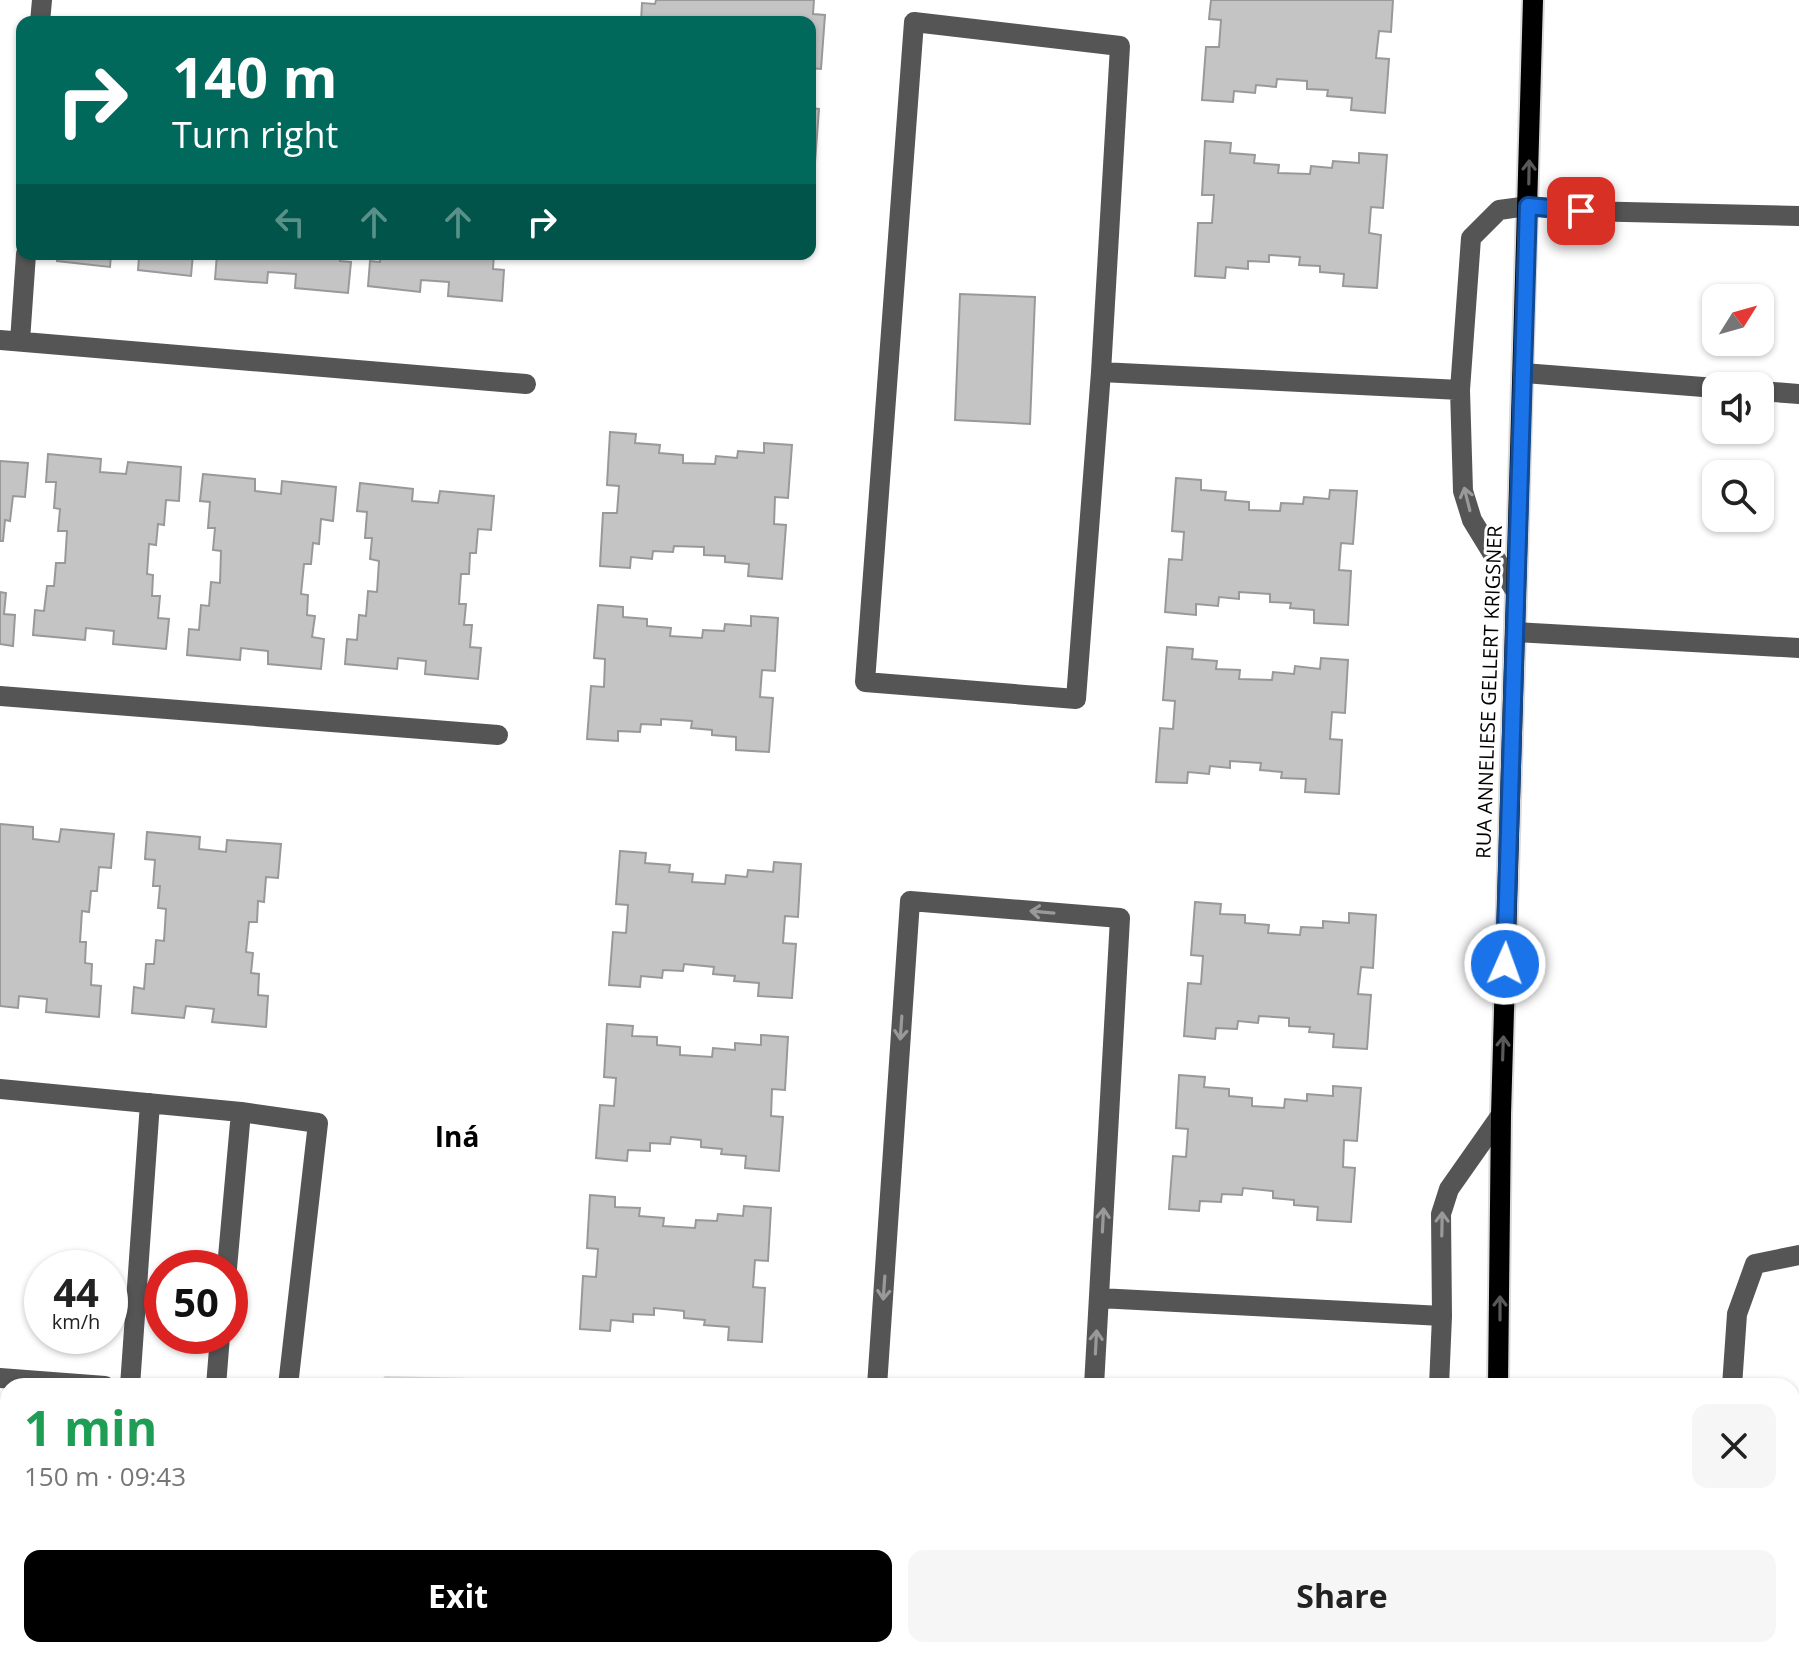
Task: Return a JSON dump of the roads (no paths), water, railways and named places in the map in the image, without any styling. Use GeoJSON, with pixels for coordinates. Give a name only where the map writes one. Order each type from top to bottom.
{"type":"FeatureCollection","features":[{"type":"Feature","properties":{"kind":"main road","name":"RUA ANNELIESE GELLERT KRIGSNER"},"geometry":{"type":"LineString","coordinates":[[1498,1378],[1501,1115],[1533,0]]}},
{"type":"Feature","properties":{"kind":"street"},"geometry":{"type":"LineString","coordinates":[[914,22],[1120,46],[1101,372],[1076,699],[865,682],[914,22]]}},
{"type":"Feature","properties":{"kind":"street"},"geometry":{"type":"LineString","coordinates":[[1516,592],[1472,520],[1463,491],[1460,390],[1471,238],[1499,210],[1528,206],[1581,211],[1799,216]]}},
{"type":"Feature","properties":{"kind":"street"},"geometry":{"type":"LineString","coordinates":[[25,260],[10,340],[526,384]]}},
{"type":"Feature","properties":{"kind":"street"},"geometry":{"type":"LineString","coordinates":[[1101,372],[1460,390]]}},
{"type":"Feature","properties":{"kind":"street"},"geometry":{"type":"LineString","coordinates":[[1523,373],[1702,387]]}},
{"type":"Feature","properties":{"kind":"street"},"geometry":{"type":"LineString","coordinates":[[1774,392],[1799,394]]}},
{"type":"Feature","properties":{"kind":"street"},"geometry":{"type":"LineString","coordinates":[[1515,632],[1799,648]]}},
{"type":"Feature","properties":{"kind":"street"},"geometry":{"type":"LineString","coordinates":[[0,696],[498,735]]}},
{"type":"Feature","properties":{"kind":"street"},"geometry":{"type":"LineString","coordinates":[[878,1378],[910,901],[1120,918],[1094,1378]]}},
{"type":"Feature","properties":{"kind":"street"},"geometry":{"type":"LineString","coordinates":[[0,1089],[241,1112],[318,1123],[289,1378]]}},
{"type":"Feature","properties":{"kind":"street"},"geometry":{"type":"LineString","coordinates":[[131,1378],[150,1103]]}},
{"type":"Feature","properties":{"kind":"street"},"geometry":{"type":"LineString","coordinates":[[229,1250],[241,1112]]}},
{"type":"Feature","properties":{"kind":"street"},"geometry":{"type":"LineString","coordinates":[[1439,1378],[1441,1214],[1449,1189],[1501,1115]]}},
{"type":"Feature","properties":{"kind":"street"},"geometry":{"type":"LineString","coordinates":[[1733,1378],[1737,1314],[1755,1264],[1799,1255]]}},
{"type":"Feature","properties":{"kind":"street"},"geometry":{"type":"LineString","coordinates":[[1099,1298],[1442,1316]]}},
{"type":"Feature","properties":{"kind":"street"},"geometry":{"type":"LineString","coordinates":[[217,1378],[219,1354]]}},
{"type":"Feature","properties":{"kind":"district","name":"Iná"},"geometry":{"type":"Point","coordinates":[457,1137]}}]}
